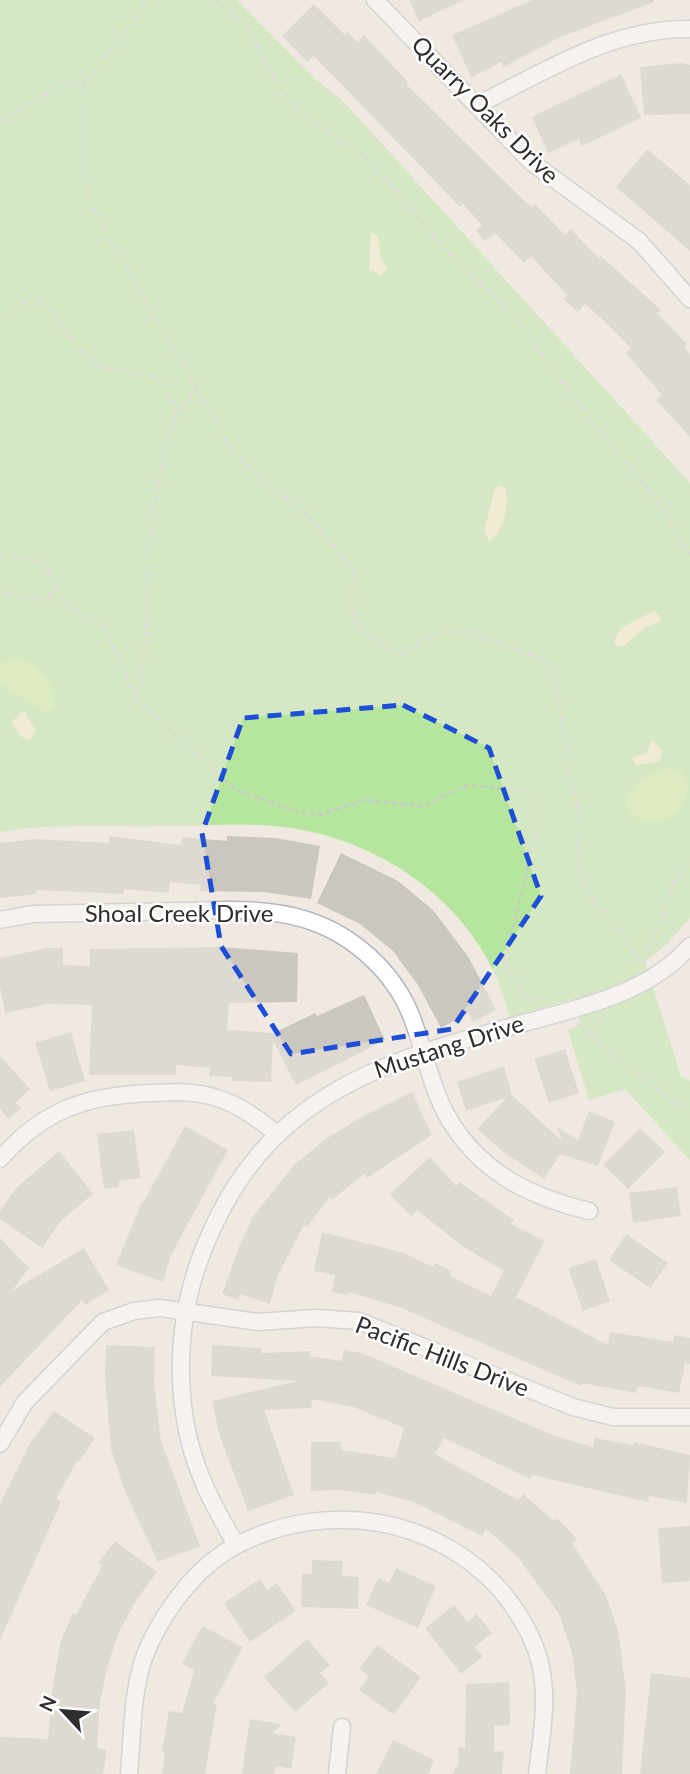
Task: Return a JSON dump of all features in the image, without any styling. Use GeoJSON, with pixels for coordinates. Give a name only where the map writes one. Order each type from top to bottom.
{"type":"FeatureCollection","features":[{"type":"Feature","properties":{"kind":"street","name":"Quarry Oaks Drive"},"geometry":{"type":"LineString","coordinates":[[375,0],[531,162],[639,241],[690,299]]}},
{"type":"Feature","properties":{"kind":"street"},"geometry":{"type":"LineString","coordinates":[[477,106],[596,45],[645,31],[690,29]]}},
{"type":"Feature","properties":{"kind":"street","name":"Shoal Creek Drive"},"geometry":{"type":"LineString","coordinates":[[0,920],[33,914],[240,910],[272,912],[309,920],[358,946],[374,961],[403,998],[444,1111],[464,1141],[478,1156],[501,1176],[529,1193],[589,1211]]}},
{"type":"Feature","properties":{"kind":"street","name":"Mustang Drive"},"geometry":{"type":"LineString","coordinates":[[236,1545],[201,1477],[188,1430],[182,1360],[189,1287],[218,1214],[257,1155],[317,1102],[348,1083],[423,1051],[614,996],[656,976],[690,946]]}},
{"type":"Feature","properties":{"kind":"street"},"geometry":{"type":"LineString","coordinates":[[0,1159],[27,1130],[47,1117],[84,1101],[127,1093],[179,1092],[218,1098],[250,1113],[278,1134]]}},
{"type":"Feature","properties":{"kind":"street","name":"Pacific Hills Drive"},"geometry":{"type":"LineString","coordinates":[[0,1444],[25,1402],[103,1322],[134,1311],[185,1310],[258,1322],[316,1318],[359,1321],[573,1407],[612,1417],[690,1417]]}},
{"type":"Feature","properties":{"kind":"street"},"geometry":{"type":"LineString","coordinates":[[129,1774],[138,1679],[152,1639],[181,1593],[236,1545],[303,1523],[353,1518],[400,1527],[460,1554],[511,1603],[540,1661],[544,1699],[537,1774]]}},
{"type":"Feature","properties":{"kind":"street"},"geometry":{"type":"LineString","coordinates":[[337,1774],[342,1727]]}},
{"type":"Feature","properties":{"kind":"path"},"geometry":{"type":"LineString","coordinates":[[145,0],[138,16],[85,83],[85,174],[91,206],[233,452],[270,487],[300,507],[355,571],[351,609],[357,622],[385,649],[400,654],[436,634],[464,630],[539,659],[551,667],[556,678],[568,768],[581,817],[577,866],[597,906],[614,919],[643,967]]}},
{"type":"Feature","properties":{"kind":"path"},"geometry":{"type":"LineString","coordinates":[[216,0],[248,28],[279,86],[301,112],[368,159],[447,251],[515,316],[590,420],[655,498],[690,554]]}},
{"type":"Feature","properties":{"kind":"path"},"geometry":{"type":"LineString","coordinates":[[0,122],[62,84],[85,83]]}},
{"type":"Feature","properties":{"kind":"path"},"geometry":{"type":"LineString","coordinates":[[0,319],[29,298],[38,298],[49,307],[91,360],[104,368],[153,378],[164,387],[177,413]]}},
{"type":"Feature","properties":{"kind":"path"},"geometry":{"type":"LineString","coordinates":[[136,700],[145,648],[147,548],[167,437],[177,413],[198,388]]}},
{"type":"Feature","properties":{"kind":"path"},"geometry":{"type":"LineString","coordinates":[[0,555],[30,559],[47,566],[54,577],[55,589],[44,600],[0,592]]}},
{"type":"Feature","properties":{"kind":"path"},"geometry":{"type":"LineString","coordinates":[[48,596],[100,624],[108,635],[136,700],[236,790],[299,812],[320,815],[363,800],[423,806],[466,785],[529,790],[537,800],[537,818],[518,917],[503,963],[519,983],[525,998],[555,999]]}},
{"type":"Feature","properties":{"kind":"path"},"geometry":{"type":"LineString","coordinates":[[573,1009],[578,1026],[592,1034]]}},
{"type":"Feature","properties":{"kind":"highlighted area"},"geometry":{"type":"Polygon","coordinates":[[[403,705],[489,748],[541,896],[452,1029],[291,1054],[221,946],[202,833],[243,718],[403,705]]]}},
{"type":"Feature","properties":{"kind":"green space"},"geometry":{"type":"Polygon","coordinates":[[[0,0],[237,0],[316,80],[344,102],[690,483],[690,918],[667,944],[645,962],[681,1076],[690,1081],[690,1160],[625,1089],[589,1100],[568,1030],[581,1025],[573,999],[510,1017],[494,972],[478,943],[457,917],[433,893],[378,856],[347,842],[315,833],[283,827],[237,824],[60,826],[0,832],[0,0]]]}},
{"type":"Feature","properties":{"kind":"green space"},"geometry":{"type":"Polygon","coordinates":[[[11,658],[29,663],[44,675],[53,692],[53,710],[45,712],[0,684],[0,664],[11,658]]]}},
{"type":"Feature","properties":{"kind":"green space"},"geometry":{"type":"Polygon","coordinates":[[[669,768],[682,772],[688,782],[685,798],[678,810],[668,818],[656,821],[645,821],[635,816],[628,808],[625,797],[642,778],[669,768]]]}},
{"type":"Feature","properties":{"kind":"sand"},"geometry":{"type":"Polygon","coordinates":[[[371,232],[378,237],[381,258],[387,269],[381,275],[369,269],[371,232]]]}},
{"type":"Feature","properties":{"kind":"sand"},"geometry":{"type":"Polygon","coordinates":[[[501,485],[505,488],[507,501],[504,518],[498,532],[489,541],[484,531],[495,488],[501,485]]]}},
{"type":"Feature","properties":{"kind":"sand"},"geometry":{"type":"Polygon","coordinates":[[[654,611],[661,617],[660,622],[640,632],[624,647],[618,647],[614,643],[624,627],[654,611]]]}},
{"type":"Feature","properties":{"kind":"sand"},"geometry":{"type":"Polygon","coordinates":[[[25,712],[36,731],[29,740],[20,736],[12,722],[20,713],[25,712]]]}},
{"type":"Feature","properties":{"kind":"sand"},"geometry":{"type":"Polygon","coordinates":[[[652,740],[663,751],[660,761],[636,765],[632,758],[647,753],[652,740]]]}},
{"type":"Feature","properties":{"kind":"building"},"geometry":{"type":"Polygon","coordinates":[[[409,0],[464,0],[419,21],[409,0]]]}},
{"type":"Feature","properties":{"kind":"building"},"geometry":{"type":"Polygon","coordinates":[[[532,0],[654,2],[560,37],[504,67],[501,62],[471,77],[452,35],[532,0]]]}},
{"type":"Feature","properties":{"kind":"building"},"geometry":{"type":"Polygon","coordinates":[[[314,4],[344,34],[347,32],[358,42],[364,35],[408,82],[406,84],[531,207],[535,204],[565,235],[571,229],[599,259],[601,256],[661,310],[657,313],[687,344],[684,347],[690,354],[690,437],[656,400],[662,395],[626,353],[631,348],[603,320],[585,304],[578,312],[563,299],[567,295],[531,256],[524,263],[495,233],[485,241],[476,231],[482,225],[463,204],[460,207],[314,56],[307,62],[282,36],[314,4]]]}},
{"type":"Feature","properties":{"kind":"building"},"geometry":{"type":"Polygon","coordinates":[[[682,63],[690,65],[690,114],[644,115],[640,67],[682,63]]]}},
{"type":"Feature","properties":{"kind":"building"},"geometry":{"type":"Polygon","coordinates":[[[621,74],[641,118],[582,146],[579,139],[548,153],[532,117],[621,74]]]}},
{"type":"Feature","properties":{"kind":"building"},"geometry":{"type":"Polygon","coordinates":[[[647,149],[690,185],[690,251],[616,187],[647,149]]]}},
{"type":"Feature","properties":{"kind":"building"},"geometry":{"type":"Polygon","coordinates":[[[109,836],[181,845],[182,837],[227,841],[227,836],[276,838],[320,846],[311,899],[264,892],[200,891],[201,885],[170,882],[169,893],[124,889],[123,894],[36,890],[37,894],[0,898],[0,843],[34,839],[109,843],[109,836]]]}},
{"type":"Feature","properties":{"kind":"building"},"geometry":{"type":"Polygon","coordinates":[[[341,853],[398,881],[433,910],[469,958],[496,1010],[473,1022],[468,1013],[441,1028],[418,985],[393,951],[360,924],[317,903],[341,853]]]}},
{"type":"Feature","properties":{"kind":"building"},"geometry":{"type":"Polygon","coordinates":[[[220,947],[298,953],[297,1002],[229,1003],[227,1030],[274,1033],[315,1013],[317,1016],[364,995],[385,1040],[296,1085],[273,1041],[271,1082],[232,1081],[233,1077],[209,1076],[210,1068],[176,1065],[176,1075],[89,1075],[92,1005],[48,1004],[5,1013],[0,986],[0,958],[48,948],[63,948],[63,965],[90,966],[90,949],[220,947]]]}},
{"type":"Feature","properties":{"kind":"building"},"geometry":{"type":"Polygon","coordinates":[[[71,1032],[85,1081],[50,1091],[35,1043],[71,1032]]]}},
{"type":"Feature","properties":{"kind":"building"},"geometry":{"type":"Polygon","coordinates":[[[565,1049],[579,1093],[549,1103],[534,1059],[565,1049]]]}},
{"type":"Feature","properties":{"kind":"building"},"geometry":{"type":"Polygon","coordinates":[[[0,1056],[30,1089],[15,1103],[21,1108],[9,1119],[0,1109],[0,1056]]]}},
{"type":"Feature","properties":{"kind":"building"},"geometry":{"type":"Polygon","coordinates":[[[504,1066],[512,1095],[562,1141],[557,1127],[578,1140],[589,1111],[615,1122],[598,1166],[560,1154],[544,1179],[503,1152],[477,1129],[507,1097],[466,1111],[457,1082],[504,1066]]]}},
{"type":"Feature","properties":{"kind":"building"},"geometry":{"type":"Polygon","coordinates":[[[412,1092],[432,1135],[367,1178],[364,1174],[332,1200],[330,1197],[307,1227],[304,1225],[277,1277],[270,1304],[240,1294],[238,1300],[222,1294],[254,1215],[294,1165],[324,1140],[363,1116],[412,1092]]]}},
{"type":"Feature","properties":{"kind":"building"},"geometry":{"type":"Polygon","coordinates":[[[185,1126],[228,1150],[171,1255],[163,1282],[116,1265],[143,1199],[143,1203],[185,1126]]]}},
{"type":"Feature","properties":{"kind":"building"},"geometry":{"type":"Polygon","coordinates":[[[640,1128],[665,1152],[628,1189],[603,1165],[640,1128]]]}},
{"type":"Feature","properties":{"kind":"building"},"geometry":{"type":"Polygon","coordinates":[[[134,1130],[140,1178],[119,1181],[119,1187],[104,1189],[97,1134],[134,1130]]]}},
{"type":"Feature","properties":{"kind":"building"},"geometry":{"type":"Polygon","coordinates":[[[59,1151],[93,1194],[61,1221],[42,1248],[0,1219],[0,1211],[16,1188],[59,1151]]]}},
{"type":"Feature","properties":{"kind":"building"},"geometry":{"type":"Polygon","coordinates":[[[430,1157],[456,1186],[459,1182],[514,1220],[511,1224],[545,1241],[516,1297],[608,1345],[610,1332],[673,1342],[674,1335],[690,1338],[690,1364],[685,1363],[679,1393],[638,1386],[636,1393],[582,1383],[581,1386],[399,1307],[348,1292],[348,1295],[332,1292],[335,1275],[314,1271],[322,1232],[404,1253],[433,1267],[435,1263],[452,1271],[450,1276],[491,1296],[504,1271],[462,1246],[417,1210],[411,1216],[390,1194],[430,1157]]]}},
{"type":"Feature","properties":{"kind":"building"},"geometry":{"type":"Polygon","coordinates":[[[677,1187],[681,1216],[633,1223],[629,1193],[677,1187]]]}},
{"type":"Feature","properties":{"kind":"building"},"geometry":{"type":"Polygon","coordinates":[[[626,1234],[668,1263],[650,1288],[609,1260],[626,1234]]]}},
{"type":"Feature","properties":{"kind":"building"},"geometry":{"type":"Polygon","coordinates":[[[0,1238],[29,1268],[12,1291],[84,1248],[109,1290],[85,1305],[82,1300],[0,1387],[0,1238]]]}},
{"type":"Feature","properties":{"kind":"building"},"geometry":{"type":"Polygon","coordinates":[[[596,1259],[610,1301],[583,1311],[568,1268],[596,1259]]]}},
{"type":"Feature","properties":{"kind":"building"},"geometry":{"type":"Polygon","coordinates":[[[106,1345],[155,1347],[154,1383],[161,1441],[200,1546],[158,1562],[126,1494],[111,1449],[105,1376],[106,1345]]]}},
{"type":"Feature","properties":{"kind":"building"},"geometry":{"type":"Polygon","coordinates":[[[212,1345],[262,1348],[261,1353],[310,1351],[310,1356],[342,1361],[344,1350],[362,1353],[555,1436],[593,1447],[595,1438],[633,1445],[634,1442],[690,1455],[687,1503],[649,1496],[648,1502],[532,1475],[530,1479],[444,1438],[435,1454],[518,1500],[523,1494],[554,1521],[557,1518],[577,1539],[572,1543],[606,1596],[618,1631],[626,1689],[622,1774],[570,1774],[577,1691],[572,1653],[559,1614],[518,1557],[486,1529],[482,1536],[414,1502],[376,1492],[376,1495],[340,1490],[311,1491],[311,1442],[341,1442],[341,1450],[395,1458],[404,1428],[354,1407],[311,1399],[312,1408],[264,1410],[294,1495],[248,1511],[220,1437],[212,1401],[298,1381],[211,1376],[212,1345]]]}},
{"type":"Feature","properties":{"kind":"building"},"geometry":{"type":"Polygon","coordinates":[[[54,1411],[95,1438],[79,1462],[77,1461],[56,1499],[61,1502],[0,1640],[0,1504],[30,1443],[54,1411]]]}},
{"type":"Feature","properties":{"kind":"building"},"geometry":{"type":"Polygon","coordinates":[[[690,1526],[690,1581],[662,1583],[658,1528],[690,1526]]]}},
{"type":"Feature","properties":{"kind":"building"},"geometry":{"type":"Polygon","coordinates":[[[115,1541],[157,1572],[137,1599],[119,1632],[108,1664],[100,1701],[97,1748],[107,1750],[103,1774],[0,1774],[0,1737],[48,1739],[53,1684],[61,1641],[73,1613],[76,1615],[102,1566],[98,1563],[115,1541]]]}},
{"type":"Feature","properties":{"kind":"building"},"geometry":{"type":"Polygon","coordinates":[[[312,1560],[343,1561],[342,1576],[359,1577],[358,1609],[301,1607],[302,1574],[312,1574],[312,1560]]]}},
{"type":"Feature","properties":{"kind":"building"},"geometry":{"type":"Polygon","coordinates":[[[396,1568],[436,1586],[418,1628],[366,1605],[378,1578],[389,1583],[396,1568]]]}},
{"type":"Feature","properties":{"kind":"building"},"geometry":{"type":"Polygon","coordinates":[[[260,1579],[267,1590],[277,1583],[296,1611],[250,1642],[224,1603],[260,1579]]]}},
{"type":"Feature","properties":{"kind":"building"},"geometry":{"type":"Polygon","coordinates":[[[454,1605],[467,1622],[477,1614],[492,1633],[475,1647],[483,1656],[461,1674],[425,1628],[454,1605]]]}},
{"type":"Feature","properties":{"kind":"building"},"geometry":{"type":"Polygon","coordinates":[[[202,1626],[243,1647],[213,1704],[217,1705],[205,1774],[162,1774],[165,1753],[162,1752],[169,1711],[182,1713],[194,1670],[182,1664],[202,1626]]]}},
{"type":"Feature","properties":{"kind":"building"},"geometry":{"type":"Polygon","coordinates":[[[307,1639],[330,1665],[320,1673],[329,1683],[295,1712],[264,1677],[307,1639]]]}},
{"type":"Feature","properties":{"kind":"building"},"geometry":{"type":"Polygon","coordinates":[[[377,1645],[421,1677],[394,1715],[359,1690],[369,1676],[359,1669],[377,1645]]]}},
{"type":"Feature","properties":{"kind":"building"},"geometry":{"type":"Polygon","coordinates":[[[651,1673],[690,1678],[690,1774],[640,1774],[651,1673]]]}},
{"type":"Feature","properties":{"kind":"building"},"geometry":{"type":"Polygon","coordinates":[[[509,1682],[510,1725],[494,1726],[494,1751],[504,1752],[502,1774],[452,1774],[459,1763],[458,1747],[465,1748],[466,1684],[509,1682]]]}},
{"type":"Feature","properties":{"kind":"building"},"geometry":{"type":"Polygon","coordinates":[[[250,1719],[282,1724],[272,1733],[296,1737],[291,1769],[276,1766],[274,1774],[242,1774],[250,1719]]]}},
{"type":"Feature","properties":{"kind":"building"},"geometry":{"type":"Polygon","coordinates":[[[393,1740],[434,1760],[428,1774],[376,1774],[393,1740]]]}}]}
